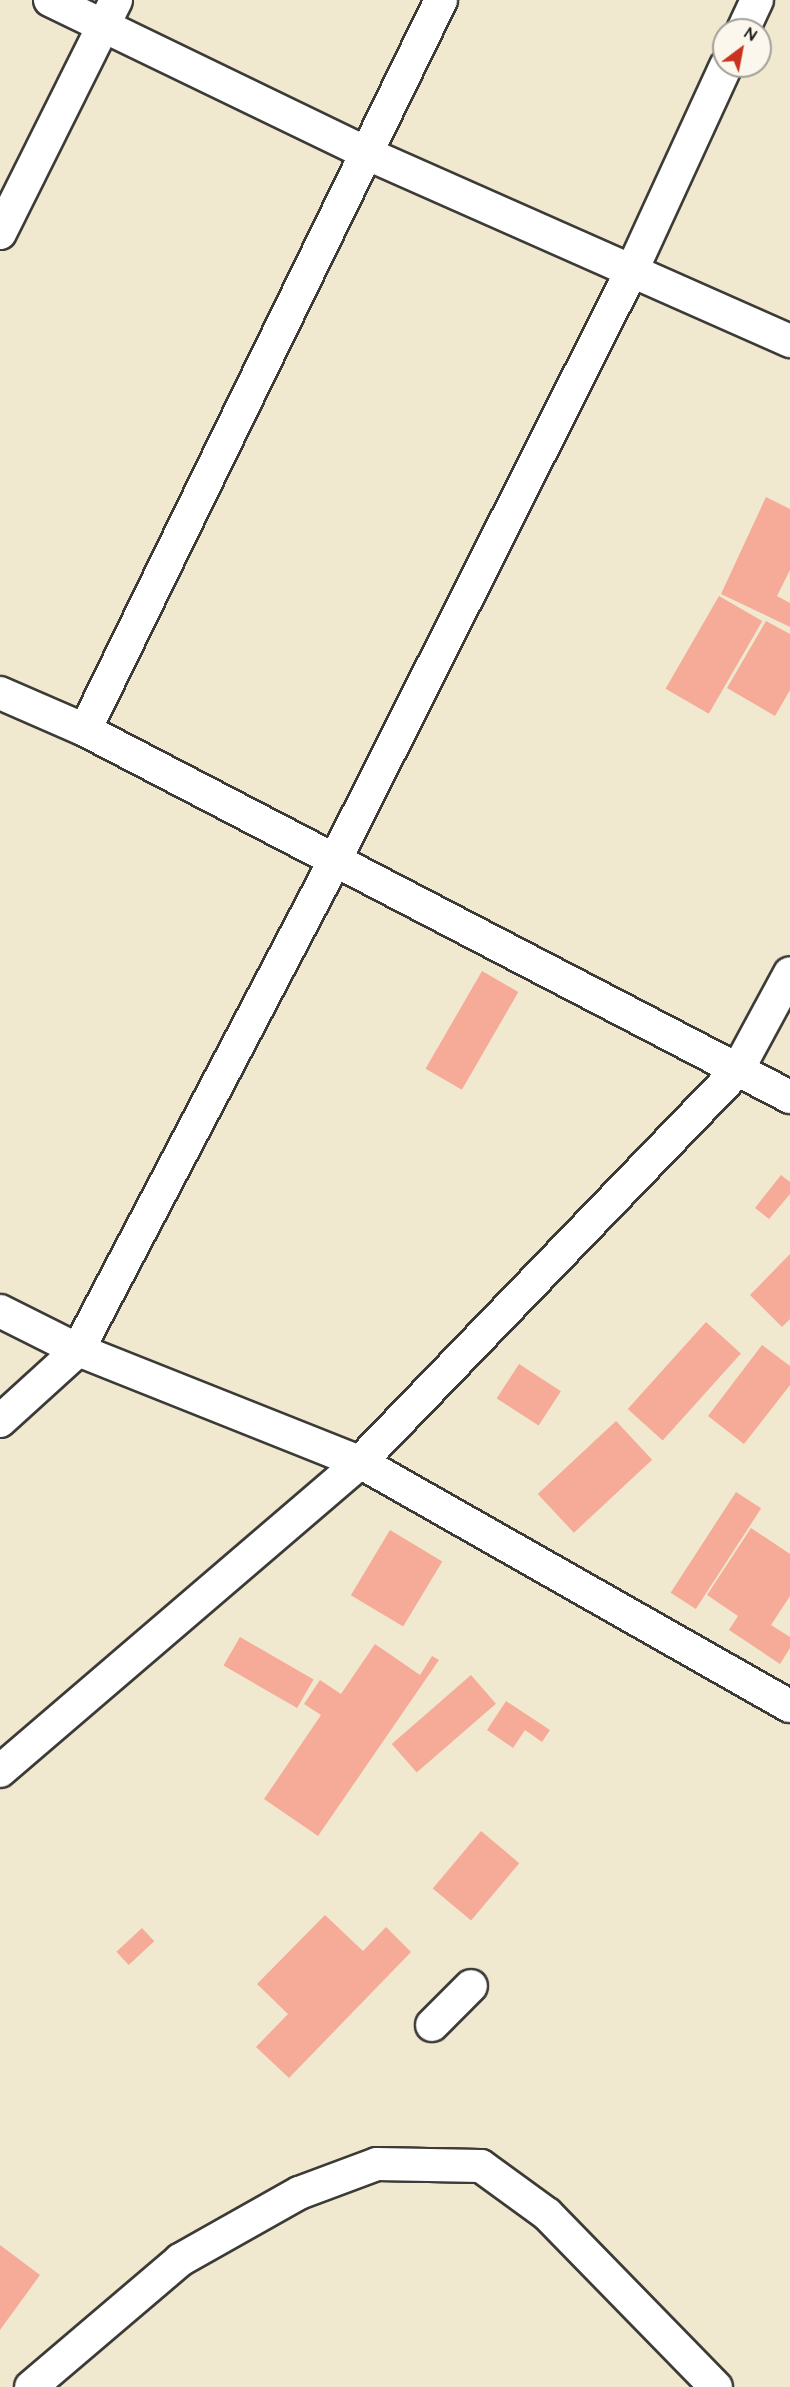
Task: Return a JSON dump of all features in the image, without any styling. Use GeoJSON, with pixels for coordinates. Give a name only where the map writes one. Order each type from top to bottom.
{"type":"FeatureCollection","features":[{"type":"Feature","properties":{"kind":"street"},"geometry":{"type":"LineString","coordinates":[[50,0],[110,12],[368,154],[633,268],[790,341]]}},
{"type":"Feature","properties":{"kind":"street"},"geometry":{"type":"LineString","coordinates":[[85,730],[368,154],[441,0]]}},
{"type":"Feature","properties":{"kind":"street"},"geometry":{"type":"LineString","coordinates":[[749,18],[757,0]]}},
{"type":"Feature","properties":{"kind":"street"},"geometry":{"type":"LineString","coordinates":[[0,233],[110,12]]}},
{"type":"Feature","properties":{"kind":"street"},"geometry":{"type":"LineString","coordinates":[[0,1421],[78,1350],[334,862],[633,268],[720,78]]}},
{"type":"Feature","properties":{"kind":"street"},"geometry":{"type":"LineString","coordinates":[[0,693],[85,730],[334,862],[790,1097]]}},
{"type":"Feature","properties":{"kind":"street"},"geometry":{"type":"LineString","coordinates":[[0,1771],[360,1462],[737,1071],[790,973]]}},
{"type":"Feature","properties":{"kind":"street"},"geometry":{"type":"LineString","coordinates":[[0,1311],[78,1350],[360,1462],[790,1707]]}},
{"type":"Feature","properties":{"kind":"street"},"geometry":{"type":"LineString","coordinates":[[432,2025],[471,1986]]}},
{"type":"Feature","properties":{"kind":"street"},"geometry":{"type":"LineString","coordinates":[[31,2387],[180,2260],[299,2193],[377,2164],[481,2166],[548,2214],[716,2387]]}},
{"type":"Feature","properties":{"kind":"building"},"geometry":{"type":"Polygon","coordinates":[[[766,497],[790,509],[790,570],[777,596],[790,603],[790,627],[721,594],[766,497]]]}},
{"type":"Feature","properties":{"kind":"building"},"geometry":{"type":"Polygon","coordinates":[[[719,596],[762,621],[709,714],[666,689],[719,596]]]}},
{"type":"Feature","properties":{"kind":"building"},"geometry":{"type":"Polygon","coordinates":[[[766,621],[790,634],[790,690],[775,716],[727,688],[766,621]]]}},
{"type":"Feature","properties":{"kind":"building"},"geometry":{"type":"Polygon","coordinates":[[[482,971],[518,992],[462,1090],[426,1069],[482,971]]]}},
{"type":"Feature","properties":{"kind":"building"},"geometry":{"type":"Polygon","coordinates":[[[781,1175],[790,1182],[790,1194],[769,1219],[755,1208],[781,1175]]]}},
{"type":"Feature","properties":{"kind":"building"},"geometry":{"type":"Polygon","coordinates":[[[790,1254],[790,1319],[782,1327],[750,1295],[790,1254]]]}},
{"type":"Feature","properties":{"kind":"building"},"geometry":{"type":"Polygon","coordinates":[[[706,1322],[741,1353],[663,1440],[628,1409],[706,1322]]]}},
{"type":"Feature","properties":{"kind":"building"},"geometry":{"type":"Polygon","coordinates":[[[762,1345],[790,1366],[790,1385],[744,1444],[708,1416],[762,1345]]]}},
{"type":"Feature","properties":{"kind":"building"},"geometry":{"type":"Polygon","coordinates":[[[519,1364],[561,1391],[539,1426],[497,1398],[519,1364]]]}},
{"type":"Feature","properties":{"kind":"building"},"geometry":{"type":"Polygon","coordinates":[[[616,1421],[652,1460],[574,1533],[538,1494],[616,1421]]]}},
{"type":"Feature","properties":{"kind":"building"},"geometry":{"type":"Polygon","coordinates":[[[736,1492],[761,1508],[696,1609],[671,1593],[736,1492]]]}},
{"type":"Feature","properties":{"kind":"building"},"geometry":{"type":"Polygon","coordinates":[[[751,1528],[790,1554],[790,1596],[771,1625],[790,1637],[790,1648],[780,1664],[729,1630],[738,1616],[707,1595],[751,1528]]]}},
{"type":"Feature","properties":{"kind":"building"},"geometry":{"type":"Polygon","coordinates":[[[390,1530],[442,1561],[403,1627],[351,1595],[390,1530]]]}},
{"type":"Feature","properties":{"kind":"building"},"geometry":{"type":"Polygon","coordinates":[[[240,1637],[314,1680],[297,1708],[224,1666],[240,1637]]]}},
{"type":"Feature","properties":{"kind":"building"},"geometry":{"type":"Polygon","coordinates":[[[375,1644],[420,1675],[432,1656],[439,1660],[318,1836],[264,1799],[321,1715],[304,1704],[320,1680],[341,1694],[375,1644]]]}},
{"type":"Feature","properties":{"kind":"building"},"geometry":{"type":"Polygon","coordinates":[[[471,1675],[496,1704],[417,1773],[392,1744],[471,1675]]]}},
{"type":"Feature","properties":{"kind":"building"},"geometry":{"type":"Polygon","coordinates":[[[506,1701],[550,1730],[542,1742],[525,1730],[513,1748],[487,1730],[506,1701]]]}},
{"type":"Feature","properties":{"kind":"building"},"geometry":{"type":"Polygon","coordinates":[[[481,1831],[519,1863],[471,1921],[433,1888],[481,1831]]]}},
{"type":"Feature","properties":{"kind":"building"},"geometry":{"type":"Polygon","coordinates":[[[325,1915],[363,1951],[386,1927],[411,1952],[289,2078],[256,2047],[288,2014],[257,1984],[325,1915]]]}},
{"type":"Feature","properties":{"kind":"building"},"geometry":{"type":"Polygon","coordinates":[[[142,1928],[154,1941],[129,1965],[116,1952],[142,1928]]]}},
{"type":"Feature","properties":{"kind":"building"},"geometry":{"type":"Polygon","coordinates":[[[0,2245],[40,2275],[0,2330],[0,2245]]]}}]}
